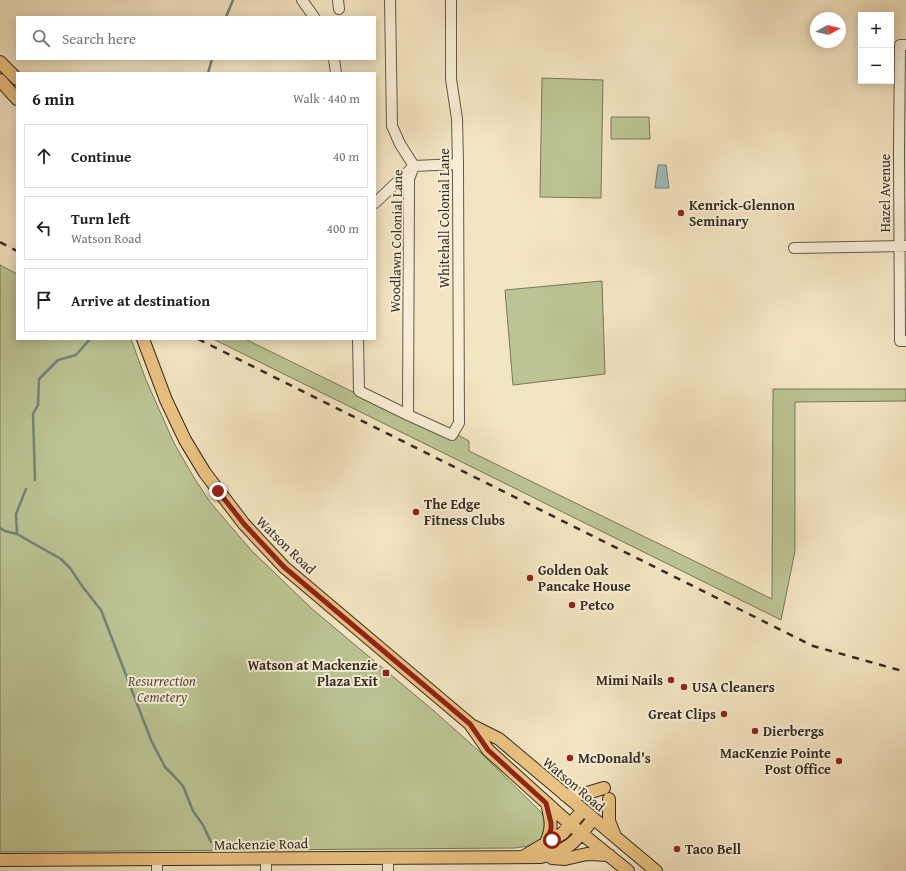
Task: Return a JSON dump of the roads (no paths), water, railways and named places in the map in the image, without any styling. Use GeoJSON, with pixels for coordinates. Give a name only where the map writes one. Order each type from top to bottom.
{"type":"FeatureCollection","features":[{"type":"Feature","properties":{"kind":"main road"},"geometry":{"type":"LineString","coordinates":[[0,62],[16,78]]}},
{"type":"Feature","properties":{"kind":"main road"},"geometry":{"type":"LineString","coordinates":[[0,80],[16,98]]}},
{"type":"Feature","properties":{"kind":"main road","name":"Watson Road"},"geometry":{"type":"LineString","coordinates":[[143,340],[166,400],[185,440],[210,479],[244,524],[284,567],[470,724],[498,739],[582,811],[656,871]]}},
{"type":"Feature","properties":{"kind":"main road","name":"Watson Road"},"geometry":{"type":"LineString","coordinates":[[470,724],[488,750],[571,825],[628,871]]}},
{"type":"Feature","properties":{"kind":"main road"},"geometry":{"type":"LineString","coordinates":[[565,795],[584,794],[604,788]]}},
{"type":"Feature","properties":{"kind":"main road"},"geometry":{"type":"LineString","coordinates":[[609,799],[609,821],[615,838]]}},
{"type":"Feature","properties":{"kind":"main road"},"geometry":{"type":"LineString","coordinates":[[546,803],[551,823],[551,829],[546,843]]}},
{"type":"Feature","properties":{"kind":"main road"},"geometry":{"type":"LineString","coordinates":[[523,857],[563,833],[582,811]]}},
{"type":"Feature","properties":{"kind":"main road","name":"Mackenzie Road"},"geometry":{"type":"LineString","coordinates":[[0,860],[157,865],[266,858],[541,858],[564,850],[573,844],[593,819]]}},
{"type":"Feature","properties":{"kind":"main road"},"geometry":{"type":"LineString","coordinates":[[541,858],[565,858],[587,854],[608,855]]}},
{"type":"Feature","properties":{"kind":"street"},"geometry":{"type":"LineString","coordinates":[[302,0],[313,16]]}},
{"type":"Feature","properties":{"kind":"street","name":"Woodlawn Colonial Lane"},"geometry":{"type":"LineString","coordinates":[[390,0],[392,126],[400,144],[414,166],[408,179],[408,415]]}},
{"type":"Feature","properties":{"kind":"street","name":"Whitehall Colonial Lane"},"geometry":{"type":"LineString","coordinates":[[408,415],[452,435],[459,423],[458,164],[457,120],[451,79],[451,0]]}},
{"type":"Feature","properties":{"kind":"street","name":"Hazel Avenue"},"geometry":{"type":"LineString","coordinates":[[903,45],[903,341]]}},
{"type":"Feature","properties":{"kind":"street"},"geometry":{"type":"LineString","coordinates":[[334,60],[336,72]]}},
{"type":"Feature","properties":{"kind":"street"},"geometry":{"type":"LineString","coordinates":[[376,202],[414,166],[458,164]]}},
{"type":"Feature","properties":{"kind":"street"},"geometry":{"type":"LineString","coordinates":[[794,248],[903,246]]}},
{"type":"Feature","properties":{"kind":"street"},"geometry":{"type":"LineString","coordinates":[[358,340],[360,391],[408,415]]}},
{"type":"Feature","properties":{"kind":"street"},"geometry":{"type":"LineString","coordinates":[[388,857],[388,871]]}},
{"type":"Feature","properties":{"kind":"street"},"geometry":{"type":"LineString","coordinates":[[266,858],[266,871]]}},
{"type":"Feature","properties":{"kind":"water"},"geometry":{"type":"Polygon","coordinates":[[[658,165],[666,165],[669,188],[655,188],[658,165]]]}},
{"type":"Feature","properties":{"kind":"waterway"},"geometry":{"type":"LineString","coordinates":[[226,16],[233,0]]}},
{"type":"Feature","properties":{"kind":"waterway"},"geometry":{"type":"LineString","coordinates":[[208,72],[212,60]]}},
{"type":"Feature","properties":{"kind":"waterway"},"geometry":{"type":"LineString","coordinates":[[35,480],[33,414],[38,405],[39,379],[58,360],[76,355],[89,340]]}},
{"type":"Feature","properties":{"kind":"waterway"},"geometry":{"type":"LineString","coordinates":[[17,534],[16,514],[26,489]]}},
{"type":"Feature","properties":{"kind":"waterway"},"geometry":{"type":"LineString","coordinates":[[0,528],[17,534],[61,559],[70,568],[101,610],[151,740],[165,767],[183,786],[193,811],[203,825],[211,842]]}},
{"type":"Feature","properties":{"kind":"railway"},"geometry":{"type":"LineString","coordinates":[[0,242],[16,250]]}},
{"type":"Feature","properties":{"kind":"railway"},"geometry":{"type":"LineString","coordinates":[[200,340],[813,646],[906,672]]}},
{"type":"Feature","properties":{"kind":"place","name":"Kenrick-Glennon Seminary"},"geometry":{"type":"Point","coordinates":[681,213]}},
{"type":"Feature","properties":{"kind":"place","name":"The Edge Fitness Clubs"},"geometry":{"type":"Point","coordinates":[416,512]}},
{"type":"Feature","properties":{"kind":"place","name":"Golden Oak Pancake House"},"geometry":{"type":"Point","coordinates":[530,578]}},
{"type":"Feature","properties":{"kind":"place","name":"Petco"},"geometry":{"type":"Point","coordinates":[572,605]}},
{"type":"Feature","properties":{"kind":"place","name":"Watson at Mackenzie Plaza Exit"},"geometry":{"type":"Point","coordinates":[386,673]}},
{"type":"Feature","properties":{"kind":"place","name":"Mimi Nails"},"geometry":{"type":"Point","coordinates":[671,680]}},
{"type":"Feature","properties":{"kind":"place","name":"USA Cleaners"},"geometry":{"type":"Point","coordinates":[684,687]}},
{"type":"Feature","properties":{"kind":"place","name":"Great Clips"},"geometry":{"type":"Point","coordinates":[724,714]}},
{"type":"Feature","properties":{"kind":"place","name":"Dierbergs"},"geometry":{"type":"Point","coordinates":[755,731]}},
{"type":"Feature","properties":{"kind":"place","name":"McDonald's"},"geometry":{"type":"Point","coordinates":[570,758]}},
{"type":"Feature","properties":{"kind":"place","name":"MacKenzie Pointe Post Office"},"geometry":{"type":"Point","coordinates":[839,761]}},
{"type":"Feature","properties":{"kind":"place","name":"Taco Bell"},"geometry":{"type":"Point","coordinates":[677,849]}},
{"type":"Feature","properties":{"kind":"park label","name":"Resurrection Cemetery"},"geometry":{"type":"Point","coordinates":[162,690]}}]}
